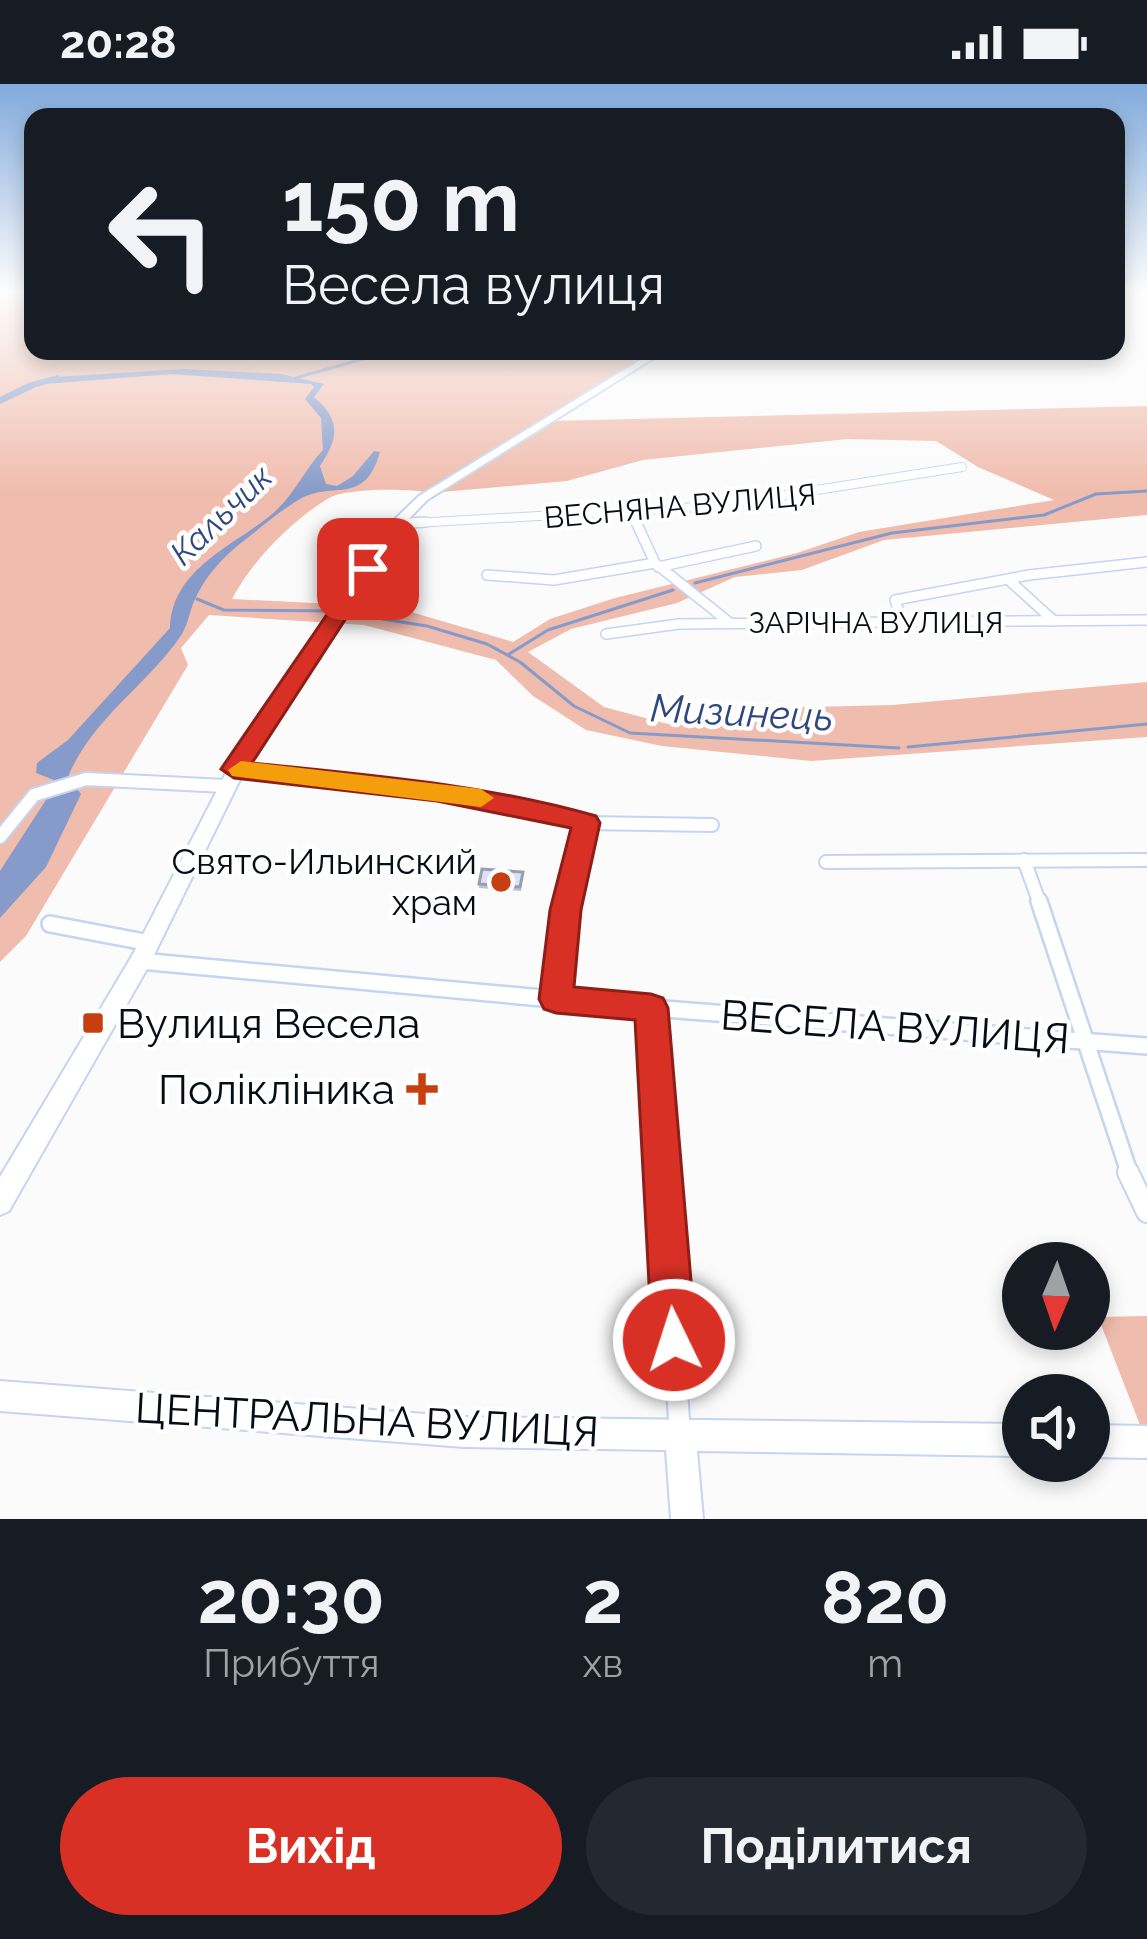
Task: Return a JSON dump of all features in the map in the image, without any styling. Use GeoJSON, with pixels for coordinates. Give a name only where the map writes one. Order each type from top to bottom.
{"type":"FeatureCollection","features":[{"type":"Feature","properties":{"kind":"street"},"geometry":{"type":"LineString","coordinates":[[0,1202],[145,952],[230,778],[397,524],[430,493],[647,360]]}},
{"type":"Feature","properties":{"kind":"street","name":"ВЕСНЯНА ВУЛИЦЯ"},"geometry":{"type":"LineString","coordinates":[[397,524],[632,514],[793,497],[962,467]]}},
{"type":"Feature","properties":{"kind":"street"},"geometry":{"type":"LineString","coordinates":[[632,514],[656,565],[730,623]]}},
{"type":"Feature","properties":{"kind":"street","name":"ВЕСНЯНА ВУЛИЦЯ"},"geometry":{"type":"LineString","coordinates":[[487,575],[554,580],[756,547]]}},
{"type":"Feature","properties":{"kind":"street"},"geometry":{"type":"LineString","coordinates":[[902,621],[895,600],[1011,582],[1028,575],[1147,562]]}},
{"type":"Feature","properties":{"kind":"street"},"geometry":{"type":"LineString","coordinates":[[1011,582],[1054,621]]}},
{"type":"Feature","properties":{"kind":"street","name":"ЗАРІЧНА ВУЛИЦЯ"},"geometry":{"type":"LineString","coordinates":[[606,634],[679,624],[1147,620]]}},
{"type":"Feature","properties":{"kind":"street"},"geometry":{"type":"LineString","coordinates":[[0,837],[22,806],[48,788],[86,779],[230,778],[437,792],[518,805],[586,823],[712,825]]}},
{"type":"Feature","properties":{"kind":"street"},"geometry":{"type":"LineString","coordinates":[[556,999],[566,910],[586,823]]}},
{"type":"Feature","properties":{"kind":"street"},"geometry":{"type":"LineString","coordinates":[[1024,860],[1056,942],[1079,1042],[1147,1212]]}},
{"type":"Feature","properties":{"kind":"street"},"geometry":{"type":"LineString","coordinates":[[826,862],[1147,860]]}},
{"type":"Feature","properties":{"kind":"street","name":"ВЕСЕЛА ВУЛИЦЯ"},"geometry":{"type":"LineString","coordinates":[[50,924],[145,952],[556,999],[1147,1046]]}},
{"type":"Feature","properties":{"kind":"street"},"geometry":{"type":"LineString","coordinates":[[651,1008],[687,1519]]}},
{"type":"Feature","properties":{"kind":"street","name":"ЦЕНТРАЛЬНА ВУЛИЦЯ"},"geometry":{"type":"LineString","coordinates":[[0,1396],[464,1432],[1002,1440]]}},
{"type":"Feature","properties":{"kind":"street"},"geometry":{"type":"LineString","coordinates":[[1110,1441],[1147,1442]]}},
{"type":"Feature","properties":{"kind":"shaded area"},"geometry":{"type":"Polygon","coordinates":[[[0,359],[647,360],[552,421],[1147,406],[1147,515],[884,540],[802,570],[735,577],[677,603],[571,629],[528,652],[604,707],[668,724],[716,725],[770,708],[892,705],[1147,682],[1147,737],[811,761],[662,746],[586,730],[533,696],[496,660],[364,625],[209,615],[181,648],[188,665],[26,936],[0,962],[0,359]],[[848,439],[643,460],[567,481],[430,493],[349,492],[329,498],[301,518],[250,571],[232,599],[394,607],[513,642],[550,619],[615,598],[797,553],[859,532],[1054,500],[978,467],[936,441],[848,439]]]}},
{"type":"Feature","properties":{"kind":"shaded area"},"geometry":{"type":"Polygon","coordinates":[[[1147,1316],[1147,1425],[1140,1425],[1110,1348],[1110,1317],[1147,1316]]]}},
{"type":"Feature","properties":{"kind":"water"},"geometry":{"type":"Polygon","coordinates":[[[184,369],[281,374],[324,384],[314,397],[333,422],[334,438],[320,466],[326,484],[337,486],[353,476],[374,451],[380,452],[366,480],[300,499],[215,568],[195,599],[182,634],[78,756],[68,777],[81,794],[46,867],[0,918],[0,871],[53,789],[54,780],[36,773],[37,763],[68,740],[170,628],[173,608],[193,575],[279,508],[323,450],[321,418],[305,399],[314,387],[311,384],[171,374],[32,385],[54,377],[184,369]]]}},
{"type":"Feature","properties":{"kind":"building","name":"Свято-Ильинский храм"},"geometry":{"type":"Polygon","coordinates":[[[482,869],[523,872],[520,887],[479,884],[482,869]]]}},
{"type":"Feature","properties":{"kind":"waterway"},"geometry":{"type":"LineString","coordinates":[[295,378],[360,360]]}},
{"type":"Feature","properties":{"kind":"waterway","name":"Кальчик"},"geometry":{"type":"LineString","coordinates":[[0,401],[58,378]]}},
{"type":"Feature","properties":{"kind":"waterway"},"geometry":{"type":"LineString","coordinates":[[695,583],[892,533],[1044,515],[1096,494],[1147,491]]}},
{"type":"Feature","properties":{"kind":"waterway"},"geometry":{"type":"LineString","coordinates":[[509,654],[548,630],[673,590]]}},
{"type":"Feature","properties":{"kind":"waterway","name":"Мизинець"},"geometry":{"type":"LineString","coordinates":[[197,599],[224,610],[335,611]]}},
{"type":"Feature","properties":{"kind":"waterway","name":"Мизинець"},"geometry":{"type":"LineString","coordinates":[[345,613],[427,626],[487,644],[520,662],[574,706],[630,733],[899,748]]}},
{"type":"Feature","properties":{"kind":"waterway","name":"Мизинець"},"geometry":{"type":"LineString","coordinates":[[908,747],[1147,724]]}},
{"type":"Feature","properties":{"kind":"slow traffic"},"geometry":{"type":"LineString","coordinates":[[241,770],[481,798]]}},
{"type":"Feature","properties":{"kind":"place","name":"Свято-Ильинский храм"},"geometry":{"type":"Point","coordinates":[501,882]}},
{"type":"Feature","properties":{"kind":"place","name":"Вулиця Весела"},"geometry":{"type":"Point","coordinates":[93,1023]}},
{"type":"Feature","properties":{"kind":"place","name":"Полікліника"},"geometry":{"type":"Point","coordinates":[422,1089]}},
{"type":"Feature","properties":{"kind":"route"},"geometry":{"type":"LineString","coordinates":[[368,569],[234,769],[437,792],[518,805],[586,823],[566,910],[556,999],[651,1008],[674,1340]]}}]}
